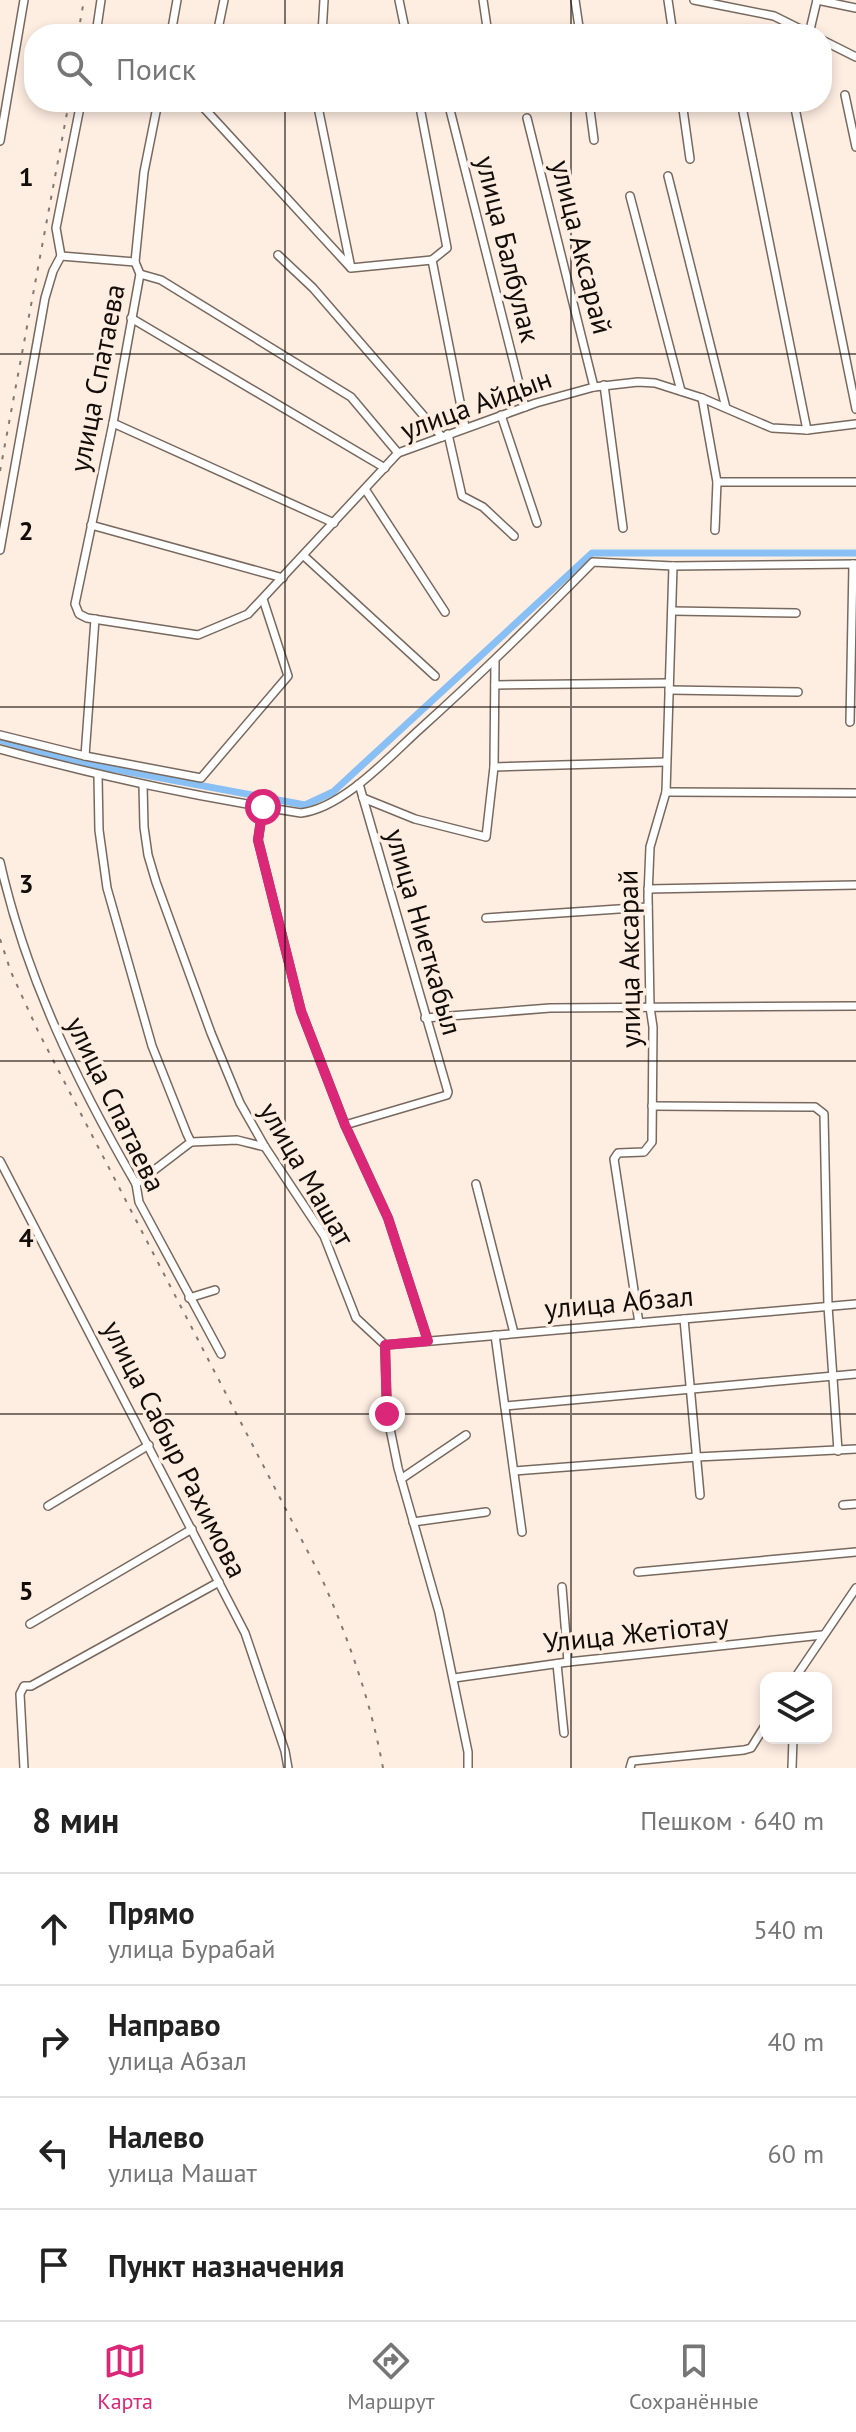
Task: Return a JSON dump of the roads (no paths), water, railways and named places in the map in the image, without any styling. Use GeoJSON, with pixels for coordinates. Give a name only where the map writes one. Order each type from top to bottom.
{"type":"FeatureCollection","features":[{"type":"Feature","properties":{"kind":"street"},"geometry":{"type":"LineString","coordinates":[[0,141],[24,0]]}},
{"type":"Feature","properties":{"kind":"street"},"geometry":{"type":"LineString","coordinates":[[97,24],[101,0]]}},
{"type":"Feature","properties":{"kind":"street"},"geometry":{"type":"LineString","coordinates":[[173,24],[177,0]]}},
{"type":"Feature","properties":{"kind":"street"},"geometry":{"type":"LineString","coordinates":[[219,24],[224,0]]}},
{"type":"Feature","properties":{"kind":"street"},"geometry":{"type":"LineString","coordinates":[[323,24],[324,0]]}},
{"type":"Feature","properties":{"kind":"street"},"geometry":{"type":"LineString","coordinates":[[399,0],[404,24]]}},
{"type":"Feature","properties":{"kind":"street"},"geometry":{"type":"LineString","coordinates":[[483,0],[487,24]]}},
{"type":"Feature","properties":{"kind":"street"},"geometry":{"type":"LineString","coordinates":[[575,0],[579,24]]}},
{"type":"Feature","properties":{"kind":"street"},"geometry":{"type":"LineString","coordinates":[[668,0],[672,24]]}},
{"type":"Feature","properties":{"kind":"street"},"geometry":{"type":"LineString","coordinates":[[694,0],[774,16],[790,24]]}},
{"type":"Feature","properties":{"kind":"street"},"geometry":{"type":"LineString","coordinates":[[749,10],[750,0]]}},
{"type":"Feature","properties":{"kind":"street"},"geometry":{"type":"LineString","coordinates":[[811,24],[817,0],[856,8]]}},
{"type":"Feature","properties":{"kind":"street"},"geometry":{"type":"LineString","coordinates":[[832,45],[856,57]]}},
{"type":"Feature","properties":{"kind":"street"},"geometry":{"type":"LineString","coordinates":[[845,95],[856,147]]}},
{"type":"Feature","properties":{"kind":"street"},"geometry":{"type":"LineString","coordinates":[[0,550],[45,298],[61,256],[56,228],[79,112]]}},
{"type":"Feature","properties":{"kind":"street","name":"улица Спатаева"},"geometry":{"type":"LineString","coordinates":[[79,614],[75,604],[140,274],[135,262],[144,172],[156,112]]}},
{"type":"Feature","properties":{"kind":"street"},"geometry":{"type":"LineString","coordinates":[[208,112],[351,268]]}},
{"type":"Feature","properties":{"kind":"street"},"geometry":{"type":"LineString","coordinates":[[319,112],[351,268]]}},
{"type":"Feature","properties":{"kind":"street","name":"улица Балбулак"},"geometry":{"type":"LineString","coordinates":[[421,112],[447,248],[432,260]]}},
{"type":"Feature","properties":{"kind":"street","name":"улица Балбулак"},"geometry":{"type":"LineString","coordinates":[[451,112],[525,407]]}},
{"type":"Feature","properties":{"kind":"street"},"geometry":{"type":"LineString","coordinates":[[590,112],[594,140]]}},
{"type":"Feature","properties":{"kind":"street"},"geometry":{"type":"LineString","coordinates":[[683,112],[690,159]]}},
{"type":"Feature","properties":{"kind":"street"},"geometry":{"type":"LineString","coordinates":[[743,112],[807,430]]}},
{"type":"Feature","properties":{"kind":"street"},"geometry":{"type":"LineString","coordinates":[[796,112],[856,409]]}},
{"type":"Feature","properties":{"kind":"street","name":"улица Аксарай"},"geometry":{"type":"LineString","coordinates":[[527,118],[594,387]]}},
{"type":"Feature","properties":{"kind":"street"},"geometry":{"type":"LineString","coordinates":[[668,176],[726,408]]}},
{"type":"Feature","properties":{"kind":"street"},"geometry":{"type":"LineString","coordinates":[[630,196],[681,391]]}},
{"type":"Feature","properties":{"kind":"street"},"geometry":{"type":"LineString","coordinates":[[278,255],[313,288],[445,435],[462,496],[483,507],[514,536]]}},
{"type":"Feature","properties":{"kind":"street"},"geometry":{"type":"LineString","coordinates":[[61,256],[135,262]]}},
{"type":"Feature","properties":{"kind":"street"},"geometry":{"type":"LineString","coordinates":[[351,268],[432,260],[465,427]]}},
{"type":"Feature","properties":{"kind":"street"},"geometry":{"type":"LineString","coordinates":[[140,274],[161,280],[351,397],[398,453]]}},
{"type":"Feature","properties":{"kind":"street"},"geometry":{"type":"LineString","coordinates":[[131,318],[385,468]]}},
{"type":"Feature","properties":{"kind":"street","name":"улица Айдын"},"geometry":{"type":"LineString","coordinates":[[79,614],[140,628],[198,635],[248,614],[398,453],[465,427],[594,387],[646,382],[702,398],[772,428],[807,430],[856,424]]}},
{"type":"Feature","properties":{"kind":"street"},"geometry":{"type":"LineString","coordinates":[[604,385],[623,528]]}},
{"type":"Feature","properties":{"kind":"street"},"geometry":{"type":"LineString","coordinates":[[702,398],[717,482],[715,530]]}},
{"type":"Feature","properties":{"kind":"street"},"geometry":{"type":"LineString","coordinates":[[501,415],[537,523]]}},
{"type":"Feature","properties":{"kind":"street"},"geometry":{"type":"LineString","coordinates":[[113,423],[334,523]]}},
{"type":"Feature","properties":{"kind":"street"},"geometry":{"type":"LineString","coordinates":[[717,482],[856,482]]}},
{"type":"Feature","properties":{"kind":"street"},"geometry":{"type":"LineString","coordinates":[[365,489],[445,612]]}},
{"type":"Feature","properties":{"kind":"street"},"geometry":{"type":"LineString","coordinates":[[91,525],[283,578]]}},
{"type":"Feature","properties":{"kind":"street"},"geometry":{"type":"LineString","coordinates":[[304,556],[435,676]]}},
{"type":"Feature","properties":{"kind":"street"},"geometry":{"type":"LineString","coordinates":[[0,749],[143,785],[301,813],[316,811],[359,784],[495,662],[593,562],[673,566],[855,564],[850,722]]}},
{"type":"Feature","properties":{"kind":"street","name":"улица Аксарай"},"geometry":{"type":"LineString","coordinates":[[639,1323],[614,1159],[618,1153],[644,1152],[652,1142],[653,1027],[648,889],[650,847],[666,792],[673,566]]}},
{"type":"Feature","properties":{"kind":"street"},"geometry":{"type":"LineString","coordinates":[[0,735],[85,756],[201,778],[288,676],[263,599]]}},
{"type":"Feature","properties":{"kind":"street"},"geometry":{"type":"LineString","coordinates":[[672,611],[796,613]]}},
{"type":"Feature","properties":{"kind":"street"},"geometry":{"type":"LineString","coordinates":[[85,756],[95,619]]}},
{"type":"Feature","properties":{"kind":"street"},"geometry":{"type":"LineString","coordinates":[[363,798],[415,819],[486,837],[494,767],[495,662]]}},
{"type":"Feature","properties":{"kind":"street"},"geometry":{"type":"LineString","coordinates":[[495,685],[798,692]]}},
{"type":"Feature","properties":{"kind":"street"},"geometry":{"type":"LineString","coordinates":[[494,767],[666,762]]}},
{"type":"Feature","properties":{"kind":"street","name":"улица Спатаева"},"geometry":{"type":"LineString","coordinates":[[98,776],[99,830],[107,888],[152,1046],[191,1142],[237,1140],[265,1147]]}},
{"type":"Feature","properties":{"kind":"street","name":"улица Ниеткабыл"},"geometry":{"type":"LineString","coordinates":[[345,1125],[447,1095],[448,1092],[359,784]]}},
{"type":"Feature","properties":{"kind":"street","name":"улица Машат"},"geometry":{"type":"LineString","coordinates":[[143,785],[144,827],[156,882],[240,1103],[324,1236],[356,1318],[385,1345]]}},
{"type":"Feature","properties":{"kind":"street"},"geometry":{"type":"LineString","coordinates":[[666,792],[856,793]]}},
{"type":"Feature","properties":{"kind":"street"},"geometry":{"type":"LineString","coordinates":[[263,807],[258,840],[301,1011],[345,1125],[388,1218],[428,1341]]}},
{"type":"Feature","properties":{"kind":"street","name":"улица Спатаева"},"geometry":{"type":"LineString","coordinates":[[0,862],[10,905],[41,999],[136,1184],[139,1202],[221,1354]]}},
{"type":"Feature","properties":{"kind":"street"},"geometry":{"type":"LineString","coordinates":[[648,889],[856,885]]}},
{"type":"Feature","properties":{"kind":"street"},"geometry":{"type":"LineString","coordinates":[[486,918],[648,907]]}},
{"type":"Feature","properties":{"kind":"street"},"geometry":{"type":"LineString","coordinates":[[425,1018],[550,1008],[856,1006]]}},
{"type":"Feature","properties":{"kind":"street"},"geometry":{"type":"LineString","coordinates":[[652,1106],[820,1109],[824,1114],[828,1306],[838,1451]]}},
{"type":"Feature","properties":{"kind":"street"},"geometry":{"type":"LineString","coordinates":[[136,1184],[191,1142]]}},
{"type":"Feature","properties":{"kind":"street","name":"улица Сабыр Рахимова"},"geometry":{"type":"LineString","coordinates":[[0,1161],[245,1633],[288,1768]]}},
{"type":"Feature","properties":{"kind":"street"},"geometry":{"type":"LineString","coordinates":[[476,1184],[514,1333]]}},
{"type":"Feature","properties":{"kind":"street"},"geometry":{"type":"LineString","coordinates":[[189,1298],[215,1290]]}},
{"type":"Feature","properties":{"kind":"street","name":"улица Абзал"},"geometry":{"type":"LineString","coordinates":[[385,1345],[856,1304]]}},
{"type":"Feature","properties":{"kind":"street"},"geometry":{"type":"LineString","coordinates":[[684,1319],[700,1495]]}},
{"type":"Feature","properties":{"kind":"street"},"geometry":{"type":"LineString","coordinates":[[495,1335],[522,1532]]}},
{"type":"Feature","properties":{"kind":"street"},"geometry":{"type":"LineString","coordinates":[[385,1345],[387,1414],[401,1479],[439,1612],[468,1752],[468,1768]]}},
{"type":"Feature","properties":{"kind":"street"},"geometry":{"type":"LineString","coordinates":[[505,1406],[856,1374]]}},
{"type":"Feature","properties":{"kind":"street"},"geometry":{"type":"LineString","coordinates":[[401,1479],[466,1435]]}},
{"type":"Feature","properties":{"kind":"street"},"geometry":{"type":"LineString","coordinates":[[48,1506],[149,1445]]}},
{"type":"Feature","properties":{"kind":"street"},"geometry":{"type":"LineString","coordinates":[[514,1471],[856,1449]]}},
{"type":"Feature","properties":{"kind":"street"},"geometry":{"type":"LineString","coordinates":[[843,1505],[856,1504]]}},
{"type":"Feature","properties":{"kind":"street"},"geometry":{"type":"LineString","coordinates":[[413,1522],[486,1512]]}},
{"type":"Feature","properties":{"kind":"street"},"geometry":{"type":"LineString","coordinates":[[30,1624],[192,1529]]}},
{"type":"Feature","properties":{"kind":"street"},"geometry":{"type":"LineString","coordinates":[[638,1572],[856,1552]]}},
{"type":"Feature","properties":{"kind":"street"},"geometry":{"type":"LineString","coordinates":[[24,1768],[20,1694],[24,1686],[31,1686],[219,1582]]}},
{"type":"Feature","properties":{"kind":"street"},"geometry":{"type":"LineString","coordinates":[[562,1587],[568,1662]]}},
{"type":"Feature","properties":{"kind":"street"},"geometry":{"type":"LineString","coordinates":[[799,1672],[855,1591]]}},
{"type":"Feature","properties":{"kind":"street","name":"Улица Жетіотау"},"geometry":{"type":"LineString","coordinates":[[454,1678],[568,1662],[822,1635]]}},
{"type":"Feature","properties":{"kind":"street"},"geometry":{"type":"LineString","coordinates":[[557,1664],[564,1733]]}},
{"type":"Feature","properties":{"kind":"street"},"geometry":{"type":"LineString","coordinates":[[630,1768],[632,1761],[744,1750],[751,1748],[760,1734]]}},
{"type":"Feature","properties":{"kind":"street"},"geometry":{"type":"LineString","coordinates":[[792,1768],[793,1744]]}},
{"type":"Feature","properties":{"kind":"waterway"},"geometry":{"type":"LineString","coordinates":[[0,740],[81,763],[305,805],[333,792],[592,553],[856,553]]}},
{"type":"Feature","properties":{"kind":"railway"},"geometry":{"type":"LineString","coordinates":[[80,24],[84,0]]}},
{"type":"Feature","properties":{"kind":"railway"},"geometry":{"type":"LineString","coordinates":[[0,471],[67,112]]}},
{"type":"Feature","properties":{"kind":"railway"},"geometry":{"type":"LineString","coordinates":[[0,939],[11,972],[38,1031],[322,1579],[358,1672],[383,1768]]}}]}
